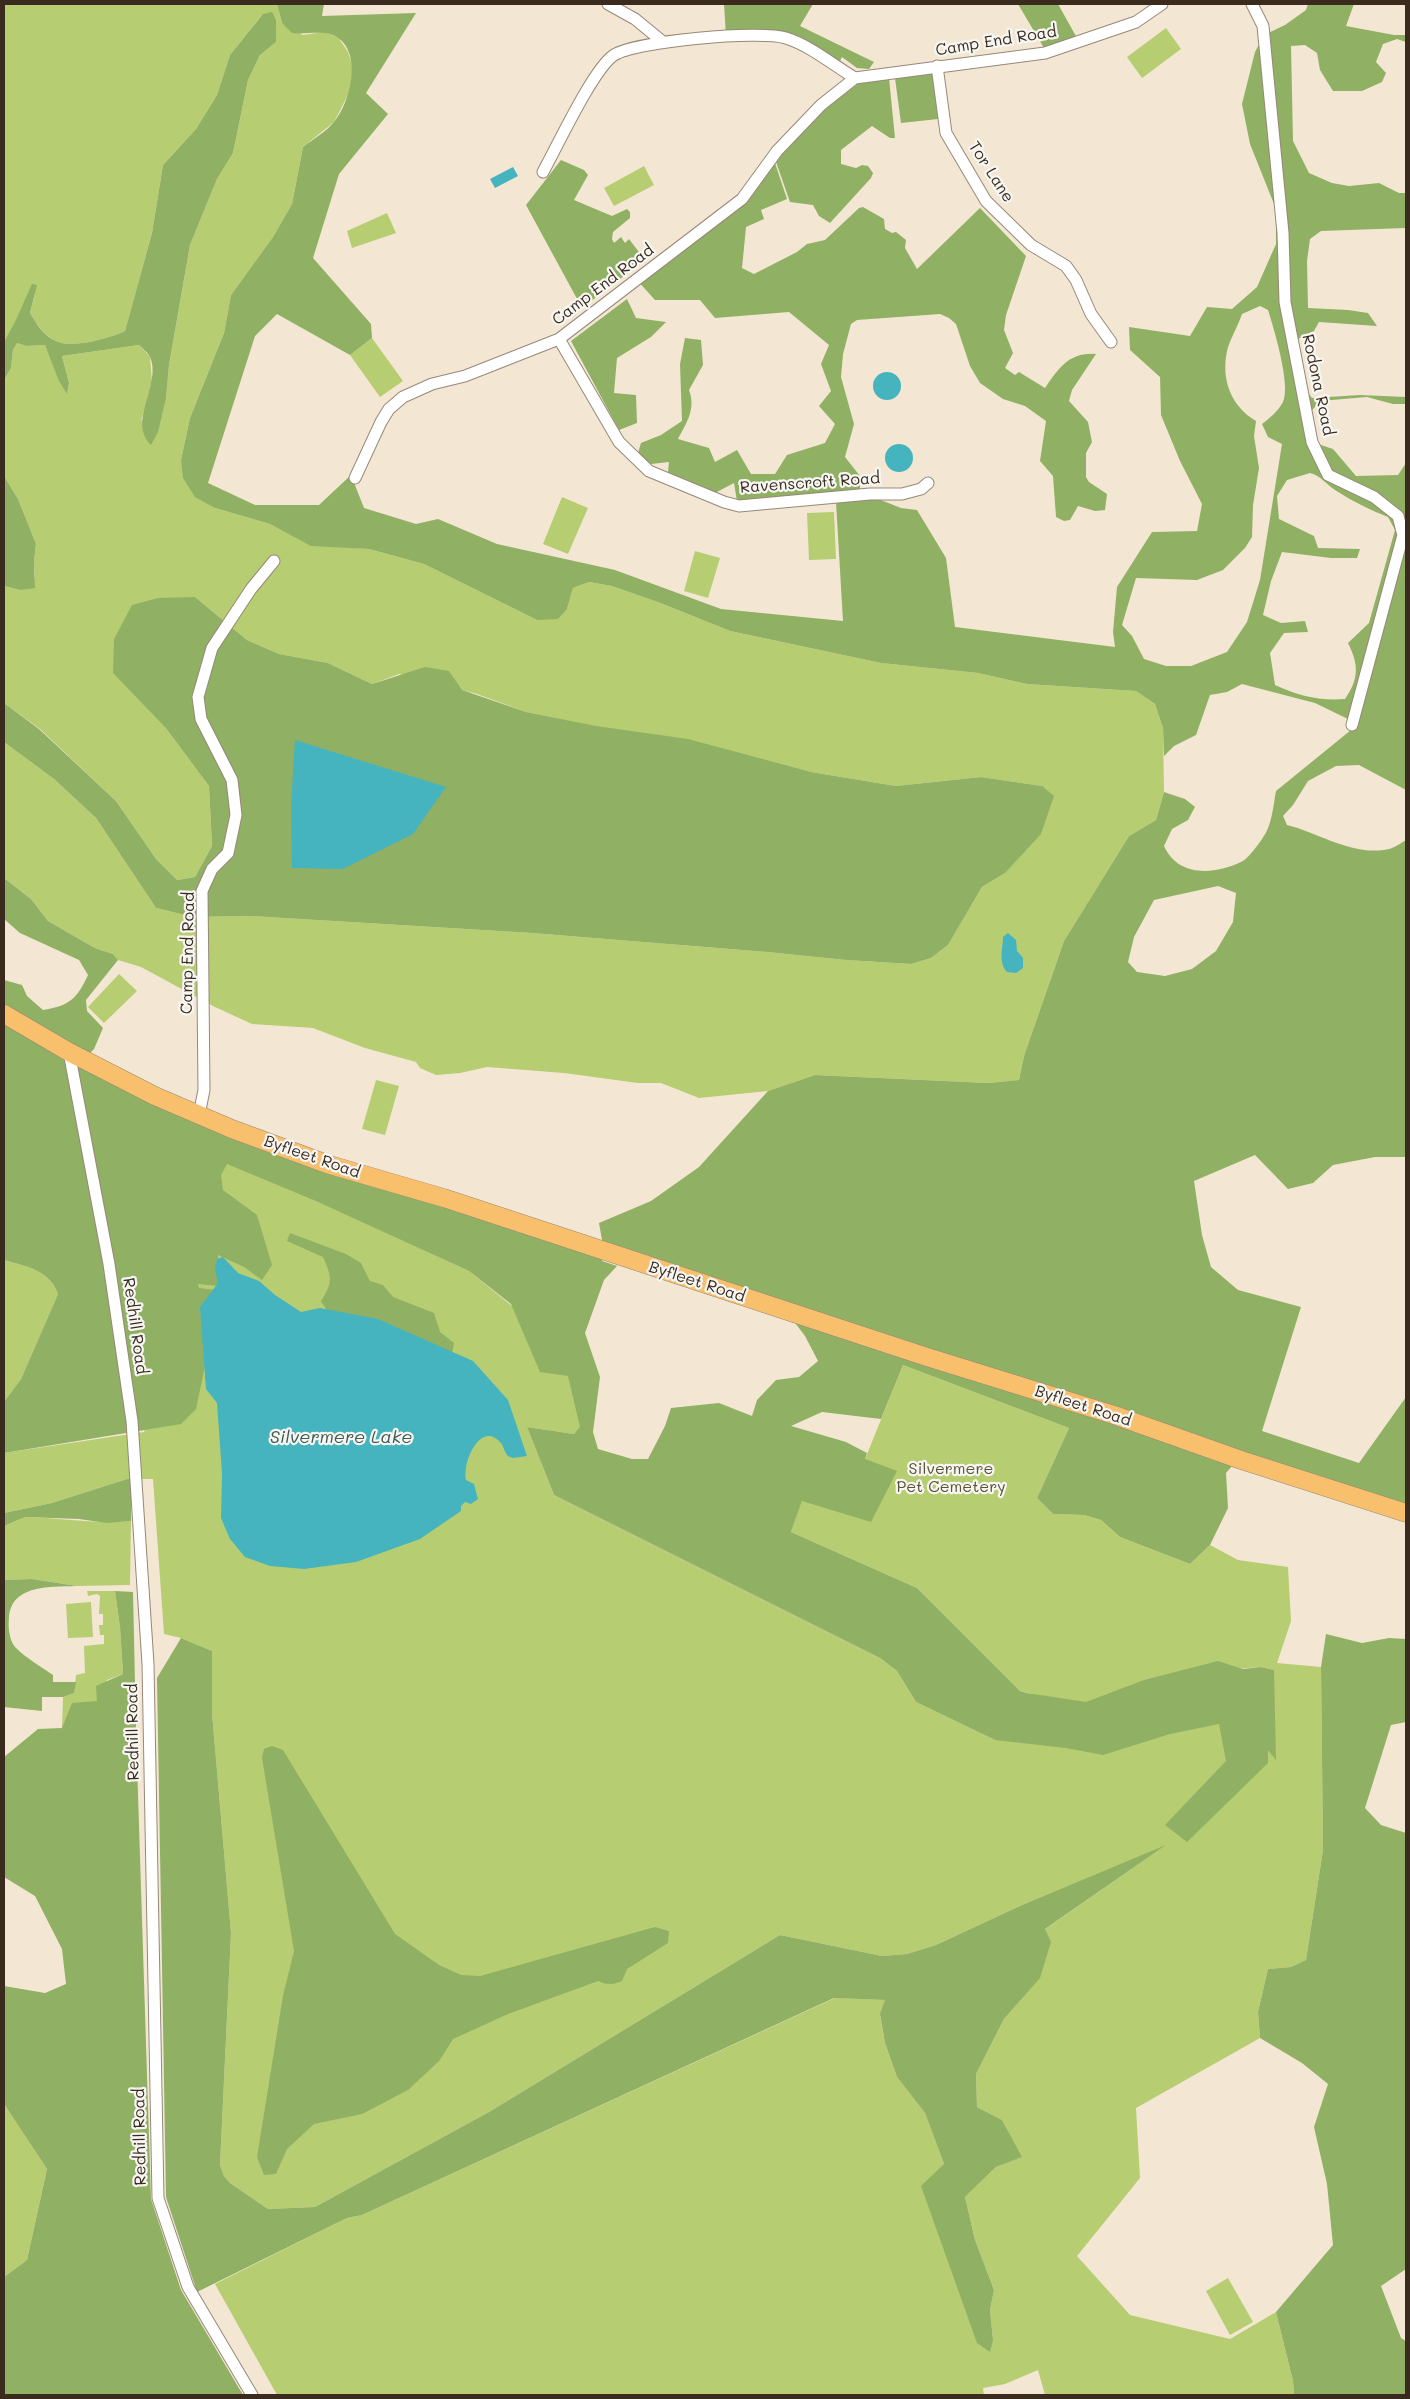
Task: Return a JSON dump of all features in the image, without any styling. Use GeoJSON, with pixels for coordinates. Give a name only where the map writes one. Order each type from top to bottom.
{"type":"FeatureCollection","features":[{"type":"Feature","properties":{"kind":"main road","name":"Byfleet Road"},"geometry":{"type":"LineString","coordinates":[[4,1014],[69,1052],[155,1096],[198,1115],[327,1164],[444,1198],[1406,1513]]}},
{"type":"Feature","properties":{"kind":"street"},"geometry":{"type":"LineString","coordinates":[[608,4],[635,19],[663,42]]}},
{"type":"Feature","properties":{"kind":"street","name":"Camp End Road"},"geometry":{"type":"LineString","coordinates":[[356,478],[389,409],[403,397],[432,384],[465,376],[559,339],[742,199],[777,151],[821,105],[855,78],[1053,51],[1136,22],[1162,4]]}},
{"type":"Feature","properties":{"kind":"street","name":"Rodona Road"},"geometry":{"type":"LineString","coordinates":[[1252,4],[1263,26],[1283,233],[1285,302],[1312,442],[1328,475],[1374,497],[1398,516],[1403,535],[1352,725]]}},
{"type":"Feature","properties":{"kind":"street"},"geometry":{"type":"LineString","coordinates":[[543,172],[595,76],[614,55],[663,42],[726,36],[779,36],[813,51],[855,78]]}},
{"type":"Feature","properties":{"kind":"street","name":"Tor Lane"},"geometry":{"type":"LineString","coordinates":[[937,66],[946,132],[986,201],[1031,245],[1066,266],[1076,280],[1091,314],[1111,342]]}},
{"type":"Feature","properties":{"kind":"street","name":"Ravenscroft Road"},"geometry":{"type":"LineString","coordinates":[[559,339],[619,442],[649,471],[724,502],[739,506],[870,494],[902,494],[921,489],[928,484]]}},
{"type":"Feature","properties":{"kind":"street","name":"Camp End Road"},"geometry":{"type":"LineString","coordinates":[[198,1115],[204,1090],[202,891],[212,869],[228,853],[236,815],[232,780],[201,719],[198,698],[212,648],[241,603],[274,561]]}},
{"type":"Feature","properties":{"kind":"street","name":"Redhill Road"},"geometry":{"type":"LineString","coordinates":[[69,1052],[109,1264],[132,1421],[148,1664],[158,2198],[188,2287],[252,2395]]}},
{"type":"Feature","properties":{"kind":"green space"},"geometry":{"type":"Polygon","coordinates":[[[4,4],[277,4],[282,23],[303,35],[324,32],[338,37],[348,52],[353,67],[352,87],[334,122],[303,147],[292,204],[273,237],[231,295],[224,333],[190,418],[181,460],[215,508],[270,524],[311,545],[369,549],[424,564],[537,620],[567,609],[573,588],[589,582],[612,586],[730,631],[881,663],[978,673],[1027,684],[1136,691],[1155,704],[1163,728],[1164,792],[1156,820],[1129,836],[1064,941],[1024,1056],[1019,1080],[988,1083],[815,1075],[768,1091],[699,1098],[661,1083],[638,1083],[564,1073],[487,1067],[460,1073],[436,1075],[420,1068],[416,1062],[365,1048],[313,1028],[252,1024],[215,1007],[141,967],[118,960],[113,954],[95,948],[48,921],[31,899],[4,878],[4,742],[54,779],[96,818],[156,908],[193,917],[251,916],[532,933],[911,964],[931,958],[948,945],[982,887],[1005,873],[1042,786],[981,777],[896,786],[811,772],[526,712],[477,694],[399,674],[372,684],[328,663],[279,654],[247,640],[195,597],[165,727],[209,786],[212,846],[195,877],[177,880],[156,859],[116,801],[40,729],[4,703],[4,586],[20,590],[35,578],[36,544],[18,499],[4,476],[4,380],[11,368],[13,350],[17,343],[26,346],[45,345],[67,393],[69,383],[62,356],[139,345],[150,357],[152,381],[141,421],[166,398],[169,365],[190,245],[217,179],[233,153],[248,80],[260,55],[276,42],[263,14],[230,55],[217,95],[196,129],[163,165],[152,233],[125,331],[110,337],[81,343],[63,343],[51,339],[30,313],[35,294],[4,342],[4,4]]]}},
{"type":"Feature","properties":{"kind":"green space"},"geometry":{"type":"Polygon","coordinates":[[[277,4],[324,4],[322,16],[416,13],[366,93],[388,114],[339,174],[313,258],[371,324],[372,338],[350,355],[277,314],[255,336],[208,483],[255,505],[319,505],[351,475],[364,508],[416,524],[438,519],[497,544],[615,570],[721,609],[843,621],[836,502],[878,499],[901,508],[917,510],[946,558],[955,627],[1115,647],[1113,632],[1117,587],[1152,532],[1197,531],[1202,504],[1180,461],[1161,415],[1160,377],[1130,350],[1129,327],[1190,336],[1207,307],[1232,309],[1257,287],[1276,244],[1276,209],[1250,144],[1242,104],[1255,52],[1264,35],[1285,25],[1306,10],[1308,4],[1354,4],[1346,26],[1394,35],[1406,35],[1406,42],[1397,39],[1383,44],[1376,62],[1386,73],[1382,82],[1362,91],[1333,91],[1320,70],[1317,53],[1305,45],[1291,46],[1293,141],[1309,173],[1332,183],[1349,186],[1379,183],[1399,193],[1406,193],[1406,228],[1321,231],[1310,239],[1307,261],[1308,308],[1368,313],[1377,326],[1319,322],[1314,331],[1292,342],[1303,386],[1312,398],[1360,395],[1406,397],[1406,404],[1393,404],[1367,397],[1320,401],[1308,415],[1312,442],[1333,449],[1356,476],[1398,475],[1406,463],[1406,790],[1359,765],[1336,766],[1308,781],[1293,805],[1283,816],[1287,825],[1363,850],[1389,849],[1406,840],[1406,1157],[1375,1157],[1333,1165],[1313,1183],[1288,1189],[1255,1155],[1194,1181],[1202,1235],[1211,1267],[1238,1290],[1301,1307],[1262,1431],[1359,1463],[1406,1397],[1406,1505],[1372,1493],[1238,1459],[1226,1473],[1228,1508],[1210,1545],[1190,1564],[1120,1537],[1101,1520],[1084,1515],[1053,1514],[1037,1498],[1069,1428],[903,1365],[881,1419],[822,1412],[791,1426],[846,1442],[867,1453],[865,1459],[897,1471],[871,1522],[802,1501],[791,1532],[917,1588],[1020,1691],[1086,1702],[1144,1680],[1218,1661],[1243,1669],[1261,1667],[1274,1670],[1276,1760],[1268,1750],[1268,1763],[1187,1842],[1165,1825],[1226,1761],[1219,1724],[1170,1734],[1103,1755],[1066,1748],[995,1740],[916,1702],[897,1671],[880,1658],[554,1495],[527,1427],[574,1434],[580,1427],[568,1376],[540,1372],[511,1304],[469,1271],[316,1201],[227,1164],[221,1175],[223,1190],[257,1215],[272,1265],[262,1280],[244,1267],[218,1255],[218,1286],[198,1284],[199,1288],[217,1290],[203,1342],[205,1366],[196,1409],[181,1424],[4,1453],[4,1402],[21,1379],[58,1294],[49,1279],[43,1274],[28,1267],[4,1260],[4,980],[22,985],[27,996],[43,1010],[59,1006],[71,1000],[76,996],[88,975],[79,960],[20,933],[4,919],[4,878],[31,899],[48,921],[95,948],[113,954],[118,960],[86,1000],[87,1011],[103,1028],[94,1049],[84,1059],[155,1096],[604,1251],[599,1223],[651,1201],[699,1167],[768,1091],[815,1075],[988,1083],[1019,1080],[1024,1056],[1064,941],[1129,836],[1156,820],[1164,792],[1185,799],[1195,807],[1188,820],[1172,829],[1164,846],[1170,856],[1187,868],[1197,871],[1208,871],[1230,866],[1247,858],[1265,834],[1272,816],[1276,791],[1351,730],[1348,719],[1315,703],[1242,684],[1227,692],[1210,695],[1196,735],[1174,746],[1164,756],[1163,728],[1155,704],[1136,691],[1027,684],[978,673],[881,663],[730,631],[612,586],[589,582],[573,588],[567,609],[558,619],[537,620],[424,564],[369,549],[311,546],[270,524],[215,508],[195,497],[183,478],[181,460],[190,418],[224,333],[231,295],[273,237],[292,204],[303,147],[331,126],[340,114],[349,91],[352,66],[350,55],[345,45],[337,37],[327,33],[292,33],[282,23],[277,4]],[[1260,306],[1242,314],[1227,351],[1225,372],[1234,400],[1247,415],[1256,421],[1254,436],[1259,468],[1253,505],[1252,537],[1245,548],[1223,570],[1197,580],[1136,578],[1122,625],[1132,636],[1144,659],[1166,666],[1191,666],[1227,652],[1247,622],[1260,580],[1282,444],[1268,437],[1262,424],[1274,414],[1283,402],[1285,383],[1281,357],[1268,310],[1260,306]],[[1310,473],[1287,480],[1277,496],[1279,519],[1314,536],[1318,548],[1360,549],[1357,558],[1331,558],[1282,552],[1271,581],[1263,615],[1281,623],[1305,621],[1308,632],[1284,633],[1270,653],[1275,685],[1309,697],[1345,699],[1353,685],[1356,672],[1356,665],[1348,643],[1369,623],[1395,530],[1388,517],[1348,498],[1314,474],[1310,473]],[[1218,886],[1154,900],[1134,937],[1128,962],[1137,972],[1165,976],[1192,969],[1216,951],[1233,922],[1236,893],[1218,886]],[[605,1252],[602,1261],[617,1266],[604,1280],[585,1333],[600,1377],[593,1432],[598,1449],[632,1459],[648,1459],[665,1426],[671,1408],[719,1403],[752,1416],[757,1400],[776,1380],[799,1377],[818,1361],[805,1336],[786,1311],[605,1252]]]}},
{"type":"Feature","properties":{"kind":"green space"},"geometry":{"type":"Polygon","coordinates":[[[724,4],[813,4],[800,26],[874,62],[869,69],[857,68],[842,57],[837,67],[797,42],[726,36],[724,4]]]}},
{"type":"Feature","properties":{"kind":"green space"},"geometry":{"type":"Polygon","coordinates":[[[1018,4],[1058,4],[1077,38],[1044,48],[1018,4]]]}},
{"type":"Feature","properties":{"kind":"green space"},"geometry":{"type":"Polygon","coordinates":[[[272,12],[276,20],[276,42],[260,55],[248,80],[233,153],[217,179],[190,245],[169,365],[166,398],[158,432],[151,445],[142,425],[153,368],[150,357],[139,345],[62,356],[69,383],[67,394],[59,381],[45,345],[26,346],[17,343],[13,350],[11,368],[4,380],[4,342],[32,284],[37,285],[30,313],[51,339],[63,343],[81,343],[110,337],[125,331],[152,233],[163,165],[196,129],[217,95],[230,55],[263,14],[272,12]]]}},
{"type":"Feature","properties":{"kind":"green space"},"geometry":{"type":"Polygon","coordinates":[[[1166,28],[1181,49],[1142,78],[1127,57],[1166,28]]]}},
{"type":"Feature","properties":{"kind":"green space"},"geometry":{"type":"Polygon","coordinates":[[[932,72],[938,119],[901,123],[895,78],[932,72]]]}},
{"type":"Feature","properties":{"kind":"green space"},"geometry":{"type":"Polygon","coordinates":[[[889,78],[895,138],[890,138],[872,126],[841,150],[841,164],[856,168],[862,165],[868,166],[873,173],[871,178],[830,223],[819,216],[813,205],[790,202],[775,159],[829,106],[859,83],[889,78]]]}},
{"type":"Feature","properties":{"kind":"green space"},"geometry":{"type":"Polygon","coordinates":[[[773,157],[787,199],[761,210],[764,219],[746,227],[742,268],[754,274],[797,252],[807,244],[825,240],[859,208],[863,207],[884,219],[885,229],[892,233],[896,232],[906,240],[905,248],[917,269],[980,208],[1026,256],[1006,315],[1004,330],[1013,353],[1005,368],[1015,375],[1019,372],[1045,388],[1060,368],[1072,359],[1087,354],[1096,354],[1072,390],[1069,401],[1088,422],[1092,442],[1086,453],[1086,477],[1089,482],[1107,494],[1105,510],[1095,511],[1078,506],[1070,520],[1064,521],[1056,517],[1053,476],[1040,461],[1046,421],[1025,406],[1003,399],[980,383],[970,366],[956,324],[940,314],[857,320],[851,324],[843,354],[841,377],[854,424],[845,457],[860,476],[860,489],[737,501],[734,483],[715,493],[668,472],[669,462],[651,464],[638,453],[641,443],[661,435],[682,421],[680,364],[685,338],[701,340],[703,365],[689,390],[692,403],[691,409],[678,439],[709,448],[715,462],[737,450],[751,474],[775,474],[787,455],[825,443],[835,424],[819,406],[831,391],[821,364],[829,345],[789,312],[715,318],[700,300],[655,300],[637,280],[744,197],[773,157]]]}},
{"type":"Feature","properties":{"kind":"green space"},"geometry":{"type":"Polygon","coordinates":[[[561,160],[584,170],[588,175],[574,200],[612,216],[627,209],[630,212],[630,218],[613,232],[612,239],[614,243],[621,237],[625,243],[629,239],[645,260],[582,308],[526,205],[561,160]]]}},
{"type":"Feature","properties":{"kind":"green space"},"geometry":{"type":"Polygon","coordinates":[[[644,166],[654,185],[614,206],[604,188],[644,166]]]}},
{"type":"Feature","properties":{"kind":"green space"},"geometry":{"type":"Polygon","coordinates":[[[387,213],[396,233],[352,248],[347,231],[387,213]]]}},
{"type":"Feature","properties":{"kind":"green space"},"geometry":{"type":"Polygon","coordinates":[[[627,299],[636,318],[666,322],[651,337],[617,358],[614,393],[636,395],[637,423],[619,430],[571,341],[627,299]]]}},
{"type":"Feature","properties":{"kind":"green space"},"geometry":{"type":"Polygon","coordinates":[[[372,338],[403,381],[380,397],[350,355],[372,338]]]}},
{"type":"Feature","properties":{"kind":"green space"},"geometry":{"type":"Polygon","coordinates":[[[4,476],[18,499],[36,544],[34,561],[35,588],[20,590],[4,586],[4,476]]]}},
{"type":"Feature","properties":{"kind":"green space"},"geometry":{"type":"Polygon","coordinates":[[[562,497],[588,508],[568,554],[543,544],[562,497]]]}},
{"type":"Feature","properties":{"kind":"green space"},"geometry":{"type":"Polygon","coordinates":[[[834,512],[836,559],[809,560],[807,513],[834,512]]]}},
{"type":"Feature","properties":{"kind":"green space"},"geometry":{"type":"Polygon","coordinates":[[[695,551],[720,558],[708,598],[684,591],[695,551]]]}},
{"type":"Feature","properties":{"kind":"green space"},"geometry":{"type":"Polygon","coordinates":[[[195,597],[247,640],[279,654],[328,663],[372,684],[425,667],[449,671],[462,690],[526,712],[596,726],[688,739],[811,772],[896,786],[981,777],[1042,786],[1054,796],[1041,834],[1005,873],[982,887],[948,945],[931,958],[911,964],[532,933],[251,916],[193,917],[156,908],[96,818],[54,779],[4,742],[4,703],[39,729],[116,801],[156,859],[177,880],[195,877],[212,846],[209,786],[165,727],[113,673],[114,639],[132,605],[158,598],[195,597]]]}},
{"type":"Feature","properties":{"kind":"green space"},"geometry":{"type":"Polygon","coordinates":[[[119,974],[137,991],[104,1023],[88,1007],[119,974]]]}},
{"type":"Feature","properties":{"kind":"green space"},"geometry":{"type":"Polygon","coordinates":[[[376,1080],[399,1086],[385,1135],[362,1129],[376,1080]]]}},
{"type":"Feature","properties":{"kind":"green space","name":"Silvermere Pet Cemetery"},"geometry":{"type":"Polygon","coordinates":[[[219,1155],[469,1271],[555,1341],[584,1388],[584,1424],[574,1434],[527,1427],[554,1495],[880,1658],[897,1671],[916,1702],[995,1740],[1274,1670],[1261,1667],[1222,1670],[1088,1707],[1020,1691],[917,1588],[791,1532],[810,1478],[855,1484],[903,1365],[1069,1428],[1037,1498],[1053,1514],[1084,1515],[1101,1520],[1120,1537],[1190,1564],[1210,1545],[1238,1560],[1288,1567],[1291,1621],[1277,1663],[1321,1667],[1323,1850],[1306,1960],[1291,1967],[1268,1969],[1258,2012],[1260,2038],[1136,2108],[1140,2178],[1077,2256],[1130,2315],[1230,2339],[1276,2312],[1293,2381],[1294,2395],[1045,2395],[1038,2370],[1005,2384],[983,2388],[984,2395],[277,2395],[215,2284],[347,2218],[362,2215],[835,1998],[886,2000],[880,2015],[885,2043],[897,2077],[925,2113],[944,2164],[993,2340],[990,2310],[994,2290],[975,2240],[965,2197],[996,2167],[1021,2157],[1002,2120],[977,2107],[976,2074],[1004,2019],[1040,1977],[1044,1930],[1163,1847],[1022,1905],[936,1945],[907,1954],[882,1956],[780,1935],[489,2112],[315,2207],[268,2209],[230,2183],[224,2176],[220,2165],[231,1933],[212,1713],[212,1651],[181,1638],[164,1634],[153,1479],[127,1479],[52,1503],[4,1513],[4,1453],[144,1432],[197,1267],[219,1155]]]}},
{"type":"Feature","properties":{"kind":"green space"},"geometry":{"type":"Polygon","coordinates":[[[290,1233],[346,1254],[361,1263],[370,1281],[383,1285],[393,1297],[434,1313],[440,1332],[454,1343],[451,1358],[329,1314],[321,1301],[328,1289],[330,1280],[323,1257],[287,1241],[290,1233]]]}},
{"type":"Feature","properties":{"kind":"green space"},"geometry":{"type":"Polygon","coordinates":[[[4,1260],[28,1267],[43,1274],[49,1279],[58,1294],[21,1379],[4,1402],[4,1260]]]}},
{"type":"Feature","properties":{"kind":"green space"},"geometry":{"type":"Polygon","coordinates":[[[131,1479],[131,1521],[107,1523],[79,1519],[25,1517],[4,1526],[4,1513],[52,1503],[131,1479]]]}},
{"type":"Feature","properties":{"kind":"green space"},"geometry":{"type":"Polygon","coordinates":[[[25,1517],[131,1521],[130,1585],[77,1586],[32,1579],[4,1580],[4,1526],[25,1517]]]}},
{"type":"Feature","properties":{"kind":"green space"},"geometry":{"type":"Polygon","coordinates":[[[32,1579],[77,1586],[34,1590],[25,1593],[11,1607],[9,1631],[16,1648],[53,1675],[53,1682],[76,1682],[74,1693],[63,1697],[42,1697],[42,1711],[4,1707],[4,1580],[32,1579]]]}},
{"type":"Feature","properties":{"kind":"green space"},"geometry":{"type":"Polygon","coordinates":[[[87,1591],[115,1591],[120,1627],[123,1674],[107,1680],[98,1701],[62,1728],[63,1697],[74,1693],[76,1675],[85,1673],[84,1646],[104,1644],[104,1635],[100,1635],[99,1625],[103,1625],[103,1614],[99,1614],[100,1596],[97,1594],[88,1596],[87,1591]]]}},
{"type":"Feature","properties":{"kind":"green space"},"geometry":{"type":"Polygon","coordinates":[[[115,1591],[133,1592],[136,1729],[133,1747],[137,1763],[151,2199],[181,2290],[243,2395],[4,2395],[4,2277],[27,2260],[47,2169],[4,2104],[4,1986],[45,1993],[66,1984],[62,1949],[35,1896],[4,1877],[4,1757],[38,1729],[62,1728],[72,1703],[97,1701],[96,1686],[123,1674],[120,1627],[115,1591]]]}},
{"type":"Feature","properties":{"kind":"green space"},"geometry":{"type":"Polygon","coordinates":[[[91,1602],[93,1637],[68,1638],[66,1604],[91,1602]]]}},
{"type":"Feature","properties":{"kind":"green space"},"geometry":{"type":"Polygon","coordinates":[[[1326,1634],[1362,1643],[1389,1638],[1406,1639],[1406,1722],[1391,1725],[1365,1808],[1381,1825],[1406,1833],[1406,2269],[1381,2286],[1401,2338],[1406,2341],[1406,2395],[1294,2395],[1293,2381],[1276,2312],[1333,2245],[1327,2184],[1314,2127],[1328,2084],[1302,2063],[1260,2038],[1258,2012],[1268,1969],[1291,1967],[1306,1960],[1323,1850],[1321,1667],[1326,1634]]]}},
{"type":"Feature","properties":{"kind":"green space"},"geometry":{"type":"Polygon","coordinates":[[[181,1638],[212,1651],[212,1713],[231,1933],[220,2165],[224,2176],[230,2183],[268,2209],[315,2207],[489,2112],[780,1935],[882,1956],[907,1954],[936,1945],[1022,1905],[1166,1845],[1045,1929],[1051,1942],[1040,1978],[1004,2019],[976,2074],[977,2107],[1002,2120],[1022,2157],[996,2167],[965,2197],[975,2240],[994,2290],[990,2310],[993,2340],[990,2352],[977,2343],[921,2186],[944,2164],[925,2113],[897,2077],[885,2043],[880,2014],[885,2000],[834,1998],[362,2215],[347,2218],[197,2292],[166,2197],[157,1678],[181,1638]]]}},
{"type":"Feature","properties":{"kind":"green space"},"geometry":{"type":"Polygon","coordinates":[[[272,1746],[283,1750],[395,1934],[439,1965],[461,1975],[480,1976],[655,1927],[669,1931],[668,1943],[627,1969],[622,1981],[610,1984],[598,1981],[508,2014],[453,2039],[439,2061],[408,2090],[362,2114],[314,2124],[287,2149],[276,2174],[264,2175],[257,2157],[283,1996],[294,1951],[262,1758],[264,1749],[272,1746]]]}},
{"type":"Feature","properties":{"kind":"green space"},"geometry":{"type":"Polygon","coordinates":[[[4,2104],[47,2169],[27,2260],[4,2277],[4,2104]]]}},
{"type":"Feature","properties":{"kind":"green space"},"geometry":{"type":"Polygon","coordinates":[[[1228,2278],[1253,2322],[1230,2335],[1206,2291],[1228,2278]]]}},
{"type":"Feature","properties":{"kind":"water"},"geometry":{"type":"Polygon","coordinates":[[[513,167],[518,176],[495,188],[490,179],[513,167]]]}},
{"type":"Feature","properties":{"kind":"water"},"geometry":{"type":"Polygon","coordinates":[[[887,372],[897,376],[901,386],[897,396],[887,400],[877,396],[873,386],[877,376],[887,372]]]}},
{"type":"Feature","properties":{"kind":"water"},"geometry":{"type":"Polygon","coordinates":[[[899,444],[909,448],[913,458],[909,468],[899,472],[889,468],[885,458],[889,448],[899,444]]]}},
{"type":"Feature","properties":{"kind":"water"},"geometry":{"type":"Polygon","coordinates":[[[295,740],[446,787],[413,834],[343,869],[292,868],[291,806],[295,740]]]}},
{"type":"Feature","properties":{"kind":"water"},"geometry":{"type":"Polygon","coordinates":[[[1008,933],[1016,940],[1017,951],[1023,958],[1023,968],[1016,973],[1007,972],[1003,964],[1003,937],[1008,933]]]}},
{"type":"Feature","properties":{"kind":"water","name":"Silvermere Lake"},"geometry":{"type":"Polygon","coordinates":[[[223,1257],[238,1273],[259,1281],[275,1295],[301,1312],[320,1308],[378,1319],[473,1361],[508,1400],[527,1456],[513,1458],[508,1456],[500,1442],[493,1437],[486,1436],[474,1446],[467,1463],[466,1480],[474,1484],[478,1499],[471,1504],[465,1502],[461,1506],[461,1511],[420,1539],[356,1562],[304,1569],[270,1566],[245,1557],[230,1539],[221,1518],[222,1473],[217,1403],[206,1389],[200,1307],[218,1283],[215,1269],[217,1259],[223,1257]]]}}]}
